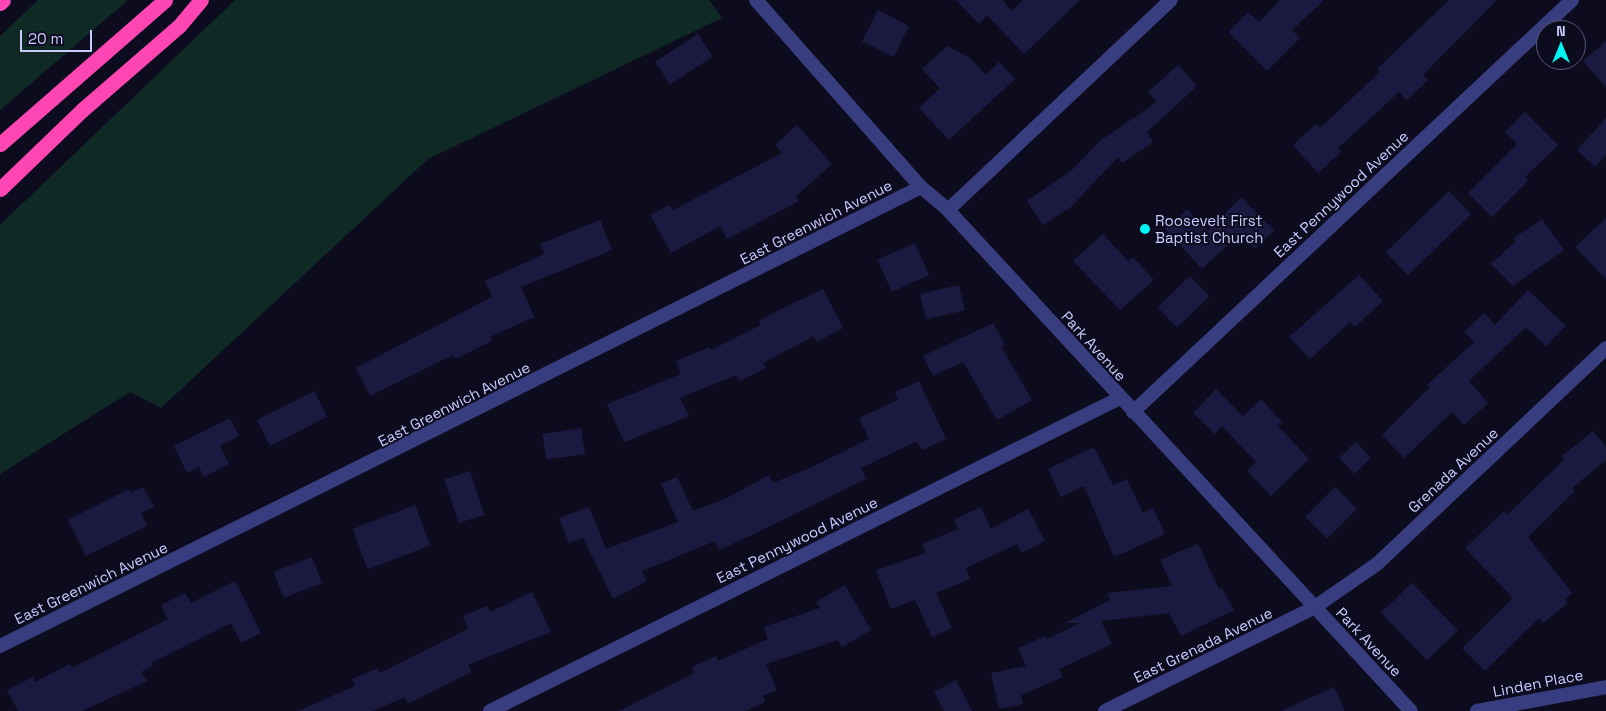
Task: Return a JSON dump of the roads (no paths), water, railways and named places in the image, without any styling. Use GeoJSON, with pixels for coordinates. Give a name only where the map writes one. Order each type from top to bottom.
{"type":"FeatureCollection","features":[{"type":"Feature","properties":{"kind":"highway"},"geometry":{"type":"LineString","coordinates":[[0,3],[3,0]]}},
{"type":"Feature","properties":{"kind":"highway"},"geometry":{"type":"LineString","coordinates":[[0,144],[166,0]]}},
{"type":"Feature","properties":{"kind":"highway"},"geometry":{"type":"LineString","coordinates":[[0,189],[82,110],[179,26],[201,0]]}},
{"type":"Feature","properties":{"kind":"street"},"geometry":{"type":"LineString","coordinates":[[948,210],[1171,0]]}},
{"type":"Feature","properties":{"kind":"street","name":"East Pennywood Avenue"},"geometry":{"type":"LineString","coordinates":[[1133,412],[1572,0]]}},
{"type":"Feature","properties":{"kind":"street","name":"Park Avenue"},"geometry":{"type":"LineString","coordinates":[[763,3],[921,187],[948,210],[1411,711]]}},
{"type":"Feature","properties":{"kind":"street","name":"East Greenwich Avenue"},"geometry":{"type":"LineString","coordinates":[[0,646],[921,187]]}},
{"type":"Feature","properties":{"kind":"street","name":"Grenada Avenue"},"geometry":{"type":"LineString","coordinates":[[1315,607],[1378,564],[1606,348]]}},
{"type":"Feature","properties":{"kind":"street","name":"East Pennywood Avenue"},"geometry":{"type":"LineString","coordinates":[[490,711],[1120,398]]}},
{"type":"Feature","properties":{"kind":"street","name":"East Grenada Avenue"},"geometry":{"type":"LineString","coordinates":[[1105,711],[1315,607]]}},
{"type":"Feature","properties":{"kind":"street","name":"Linden Place"},"geometry":{"type":"LineString","coordinates":[[1477,711],[1606,687]]}},
{"type":"Feature","properties":{"kind":"place","name":"Roosevelt First Baptist Church"},"geometry":{"type":"Point","coordinates":[1145,229]}}]}
